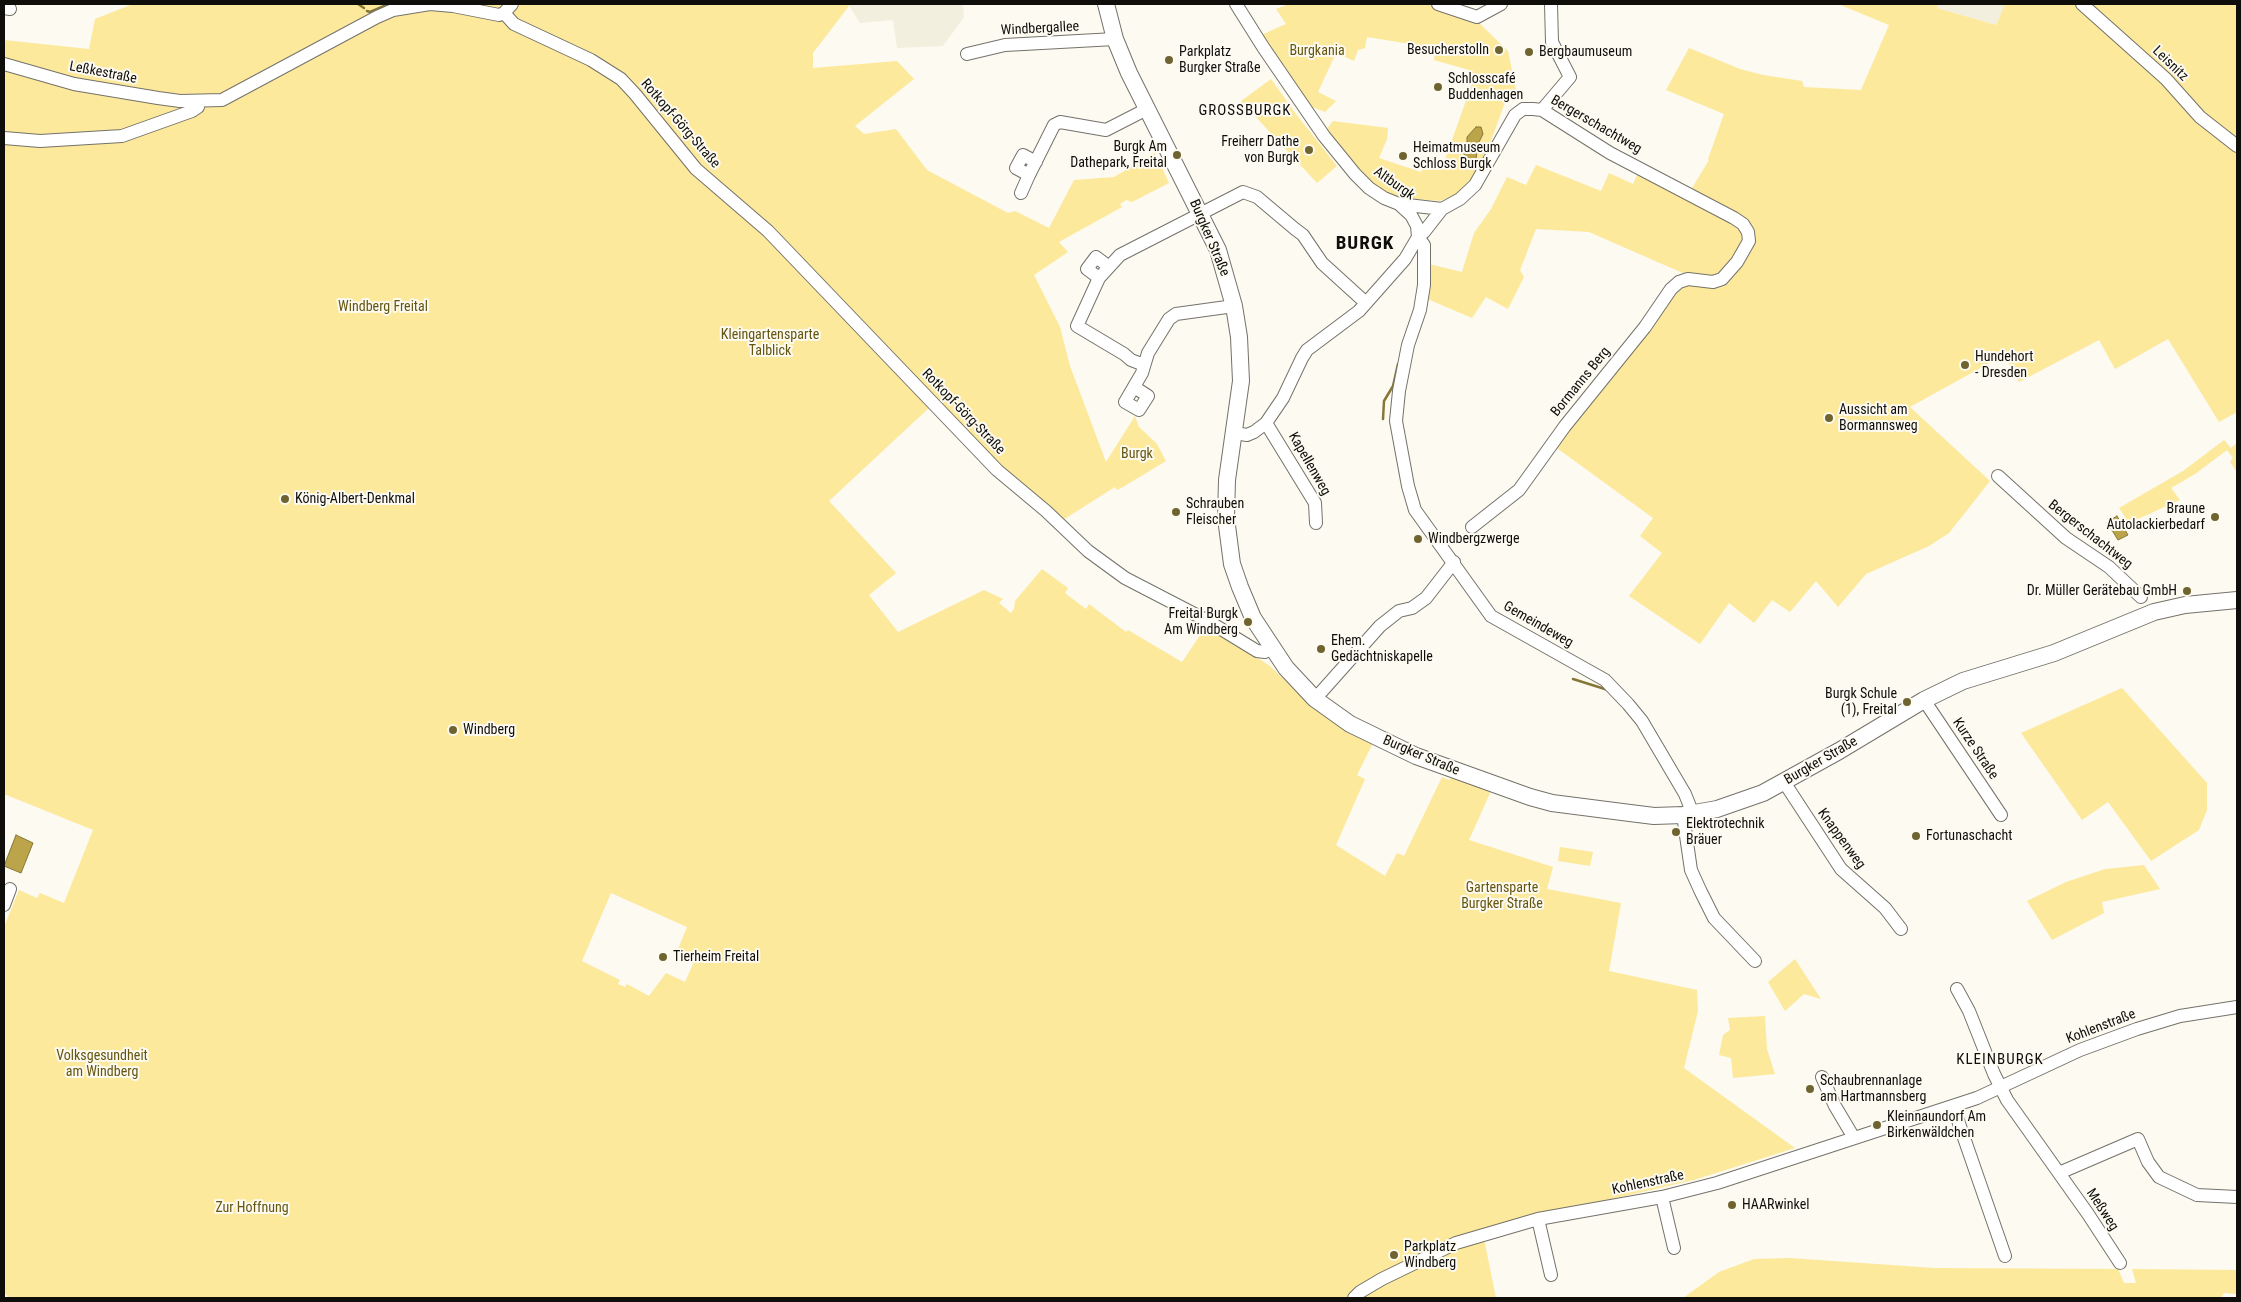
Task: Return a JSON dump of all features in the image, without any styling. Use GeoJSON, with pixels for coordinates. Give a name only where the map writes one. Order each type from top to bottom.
{"type":"FeatureCollection","features":[{"type":"Feature","properties":{"kind":"main road","name":"Burgker Straße"},"geometry":{"type":"LineString","coordinates":[[1106,4],[1115,39],[1146,109],[1218,250],[1234,306],[1239,337],[1242,381],[1226,499],[1232,564],[1247,606],[1271,648],[1294,679],[1315,699],[1350,724],[1386,743],[1469,776],[1552,803],[1654,816],[1688,814],[1743,802],[1784,782],[1924,700],[1963,681],[2054,653],[2149,614],[2185,605],[2237,600]]}},
{"type":"Feature","properties":{"kind":"street","name":"Rotkopf-Görg-Straße"},"geometry":{"type":"LineString","coordinates":[[199,101],[222,100],[393,10],[430,4],[453,6],[499,15],[508,8],[514,24],[561,44],[612,73],[635,94],[696,168],[768,232],[997,470],[1046,510],[1078,544],[1125,578],[1208,621],[1257,651],[1265,652],[1271,648]]}},
{"type":"Feature","properties":{"kind":"street","name":"Altburgk"},"geometry":{"type":"LineString","coordinates":[[1236,4],[1263,47],[1329,142],[1369,188],[1399,204],[1412,215],[1417,226],[1418,237]]}},
{"type":"Feature","properties":{"kind":"street"},"geometry":{"type":"LineString","coordinates":[[1438,4],[1477,17],[1501,4]]}},
{"type":"Feature","properties":{"kind":"street"},"geometry":{"type":"LineString","coordinates":[[1542,110],[1570,77],[1552,42],[1551,4]]}},
{"type":"Feature","properties":{"kind":"street","name":"Leisnitz"},"geometry":{"type":"LineString","coordinates":[[2082,4],[2166,79],[2200,117],[2237,146]]}},
{"type":"Feature","properties":{"kind":"street","name":"Windbergallee"},"geometry":{"type":"LineString","coordinates":[[967,54],[1005,45],[1115,39]]}},
{"type":"Feature","properties":{"kind":"street","name":"Leßkestraße"},"geometry":{"type":"LineString","coordinates":[[4,64],[74,84],[180,101],[199,101]]}},
{"type":"Feature","properties":{"kind":"street"},"geometry":{"type":"LineString","coordinates":[[4,138],[40,141],[122,136],[192,112],[198,107],[199,101]]}},
{"type":"Feature","properties":{"kind":"street"},"geometry":{"type":"LineString","coordinates":[[1021,194],[1030,175],[1016,168],[1023,155],[1036,162],[1054,125],[1060,122],[1106,130],[1146,109]]}},
{"type":"Feature","properties":{"kind":"street","name":"Bergerschachtweg"},"geometry":{"type":"LineString","coordinates":[[1418,237],[1442,209],[1460,200],[1475,185],[1515,115],[1523,109],[1542,110],[1610,152],[1743,224],[1748,232],[1749,240],[1737,262],[1722,278]]}},
{"type":"Feature","properties":{"kind":"street"},"geometry":{"type":"LineString","coordinates":[[1144,365],[1131,360],[1077,326],[1099,278],[1120,255],[1243,192],[1250,193],[1302,235],[1322,263],[1366,303]]}},
{"type":"Feature","properties":{"kind":"street"},"geometry":{"type":"LineString","coordinates":[[1399,204],[1442,209]]}},
{"type":"Feature","properties":{"kind":"street"},"geometry":{"type":"LineString","coordinates":[[1235,433],[1247,434],[1254,432],[1266,423],[1283,398],[1307,350],[1346,323],[1366,303],[1406,259],[1418,237]]}},
{"type":"Feature","properties":{"kind":"street","name":"Gemeindeweg"},"geometry":{"type":"LineString","coordinates":[[1418,237],[1424,245],[1424,285],[1420,310],[1408,345],[1399,391],[1396,421],[1407,481],[1415,510],[1454,562],[1480,603],[1492,616],[1605,680],[1618,692],[1642,721],[1692,806],[1688,814],[1691,870],[1700,890],[1714,918],[1755,961]]}},
{"type":"Feature","properties":{"kind":"street","name":"Bormanns Berg"},"geometry":{"type":"LineString","coordinates":[[1472,527],[1519,490],[1565,426],[1645,327],[1671,289],[1679,282],[1688,279],[1713,282],[1722,278]]}},
{"type":"Feature","properties":{"kind":"street"},"geometry":{"type":"LineString","coordinates":[[1134,387],[1148,354],[1169,319],[1176,314],[1234,306]]}},
{"type":"Feature","properties":{"kind":"street","name":"Kapellenweg"},"geometry":{"type":"LineString","coordinates":[[1266,423],[1315,503],[1316,524]]}},
{"type":"Feature","properties":{"kind":"street","name":"Bergerschachtweg"},"geometry":{"type":"LineString","coordinates":[[1998,476],[2066,538],[2109,567],[2141,597]]}},
{"type":"Feature","properties":{"kind":"street"},"geometry":{"type":"LineString","coordinates":[[1315,699],[1386,621],[1400,611],[1412,608],[1426,598],[1454,562]]}},
{"type":"Feature","properties":{"kind":"street","name":"Kurze Straße"},"geometry":{"type":"LineString","coordinates":[[1924,700],[2001,815]]}},
{"type":"Feature","properties":{"kind":"street","name":"Knappenweg"},"geometry":{"type":"LineString","coordinates":[[1784,782],[1841,869],[1854,883],[1885,908],[1901,929]]}},
{"type":"Feature","properties":{"kind":"street"},"geometry":{"type":"LineString","coordinates":[[4,905],[10,889]]}},
{"type":"Feature","properties":{"kind":"street"},"geometry":{"type":"LineString","coordinates":[[1957,989],[1969,1011],[2001,1088]]}},
{"type":"Feature","properties":{"kind":"street","name":"Kohlenstraße"},"geometry":{"type":"LineString","coordinates":[[1354,1298],[1382,1279],[1456,1243],[1538,1219],[1662,1196],[1717,1183],[1954,1106],[2001,1088],[2080,1050],[2137,1029],[2180,1016],[2237,1007]]}},
{"type":"Feature","properties":{"kind":"street"},"geometry":{"type":"LineString","coordinates":[[1822,1077],[1835,1106],[1854,1138]]}},
{"type":"Feature","properties":{"kind":"street","name":"Meßweg"},"geometry":{"type":"LineString","coordinates":[[2001,1088],[2012,1109],[2059,1173],[2120,1263]]}},
{"type":"Feature","properties":{"kind":"street"},"geometry":{"type":"LineString","coordinates":[[1954,1106],[2005,1256]]}},
{"type":"Feature","properties":{"kind":"street"},"geometry":{"type":"LineString","coordinates":[[2059,1173],[2138,1139],[2148,1162],[2159,1177],[2197,1196],[2237,1197]]}},
{"type":"Feature","properties":{"kind":"street"},"geometry":{"type":"LineString","coordinates":[[1662,1196],[1674,1248]]}},
{"type":"Feature","properties":{"kind":"street"},"geometry":{"type":"LineString","coordinates":[[1538,1219],[1552,1275]]}},
{"type":"Feature","properties":{"kind":"shaded area"},"geometry":{"type":"Polygon","coordinates":[[[848,4],[963,4],[964,17],[943,46],[897,48],[893,20],[860,23],[848,4]]]}},
{"type":"Feature","properties":{"kind":"shaded area"},"geometry":{"type":"Polygon","coordinates":[[[1938,4],[2005,4],[1996,25],[1937,8],[1938,4]]]}},
{"type":"Feature","properties":{"kind":"shaded area"},"geometry":{"type":"Polygon","coordinates":[[[1476,127],[1481,127],[1483,134],[1478,144],[1476,159],[1473,161],[1469,160],[1463,153],[1467,146],[1467,137],[1476,127]]]}},
{"type":"Feature","properties":{"kind":"shaded area"},"geometry":{"type":"Polygon","coordinates":[[[2117,516],[2128,535],[2118,540],[2107,522],[2117,516]]]}},
{"type":"Feature","properties":{"kind":"shaded area"},"geometry":{"type":"Polygon","coordinates":[[[16,835],[33,843],[21,873],[4,866],[16,835]]]}},
{"type":"Feature","properties":{"kind":"green space"},"geometry":{"type":"Polygon","coordinates":[[[133,4],[848,4],[849,6],[813,53],[813,68],[897,61],[914,79],[855,126],[864,134],[896,129],[927,170],[1008,213],[1015,211],[1049,228],[1074,180],[1114,177],[1155,153],[1169,183],[1132,202],[1126,200],[1120,204],[1122,207],[1059,242],[1068,252],[1034,275],[1060,327],[1070,366],[1106,462],[1135,416],[1139,427],[1157,444],[1166,461],[1123,487],[1117,490],[1115,487],[1055,525],[930,407],[829,501],[896,573],[869,595],[898,632],[984,590],[1003,599],[999,603],[1011,613],[1014,609],[1015,601],[1042,569],[1068,588],[1065,593],[1086,609],[1089,604],[1126,632],[1128,630],[1182,662],[1207,625],[1270,666],[1314,708],[1373,743],[1357,775],[1365,779],[1336,845],[1385,876],[1397,853],[1404,856],[1442,777],[1449,780],[1451,778],[1491,791],[1469,840],[1553,867],[1547,889],[1621,903],[1609,971],[1697,990],[1698,1011],[1684,1068],[1795,1148],[1694,1180],[1482,1229],[1496,1298],[9,1298],[4,1292],[4,927],[19,890],[37,898],[40,893],[64,903],[93,830],[4,794],[4,40],[89,49],[95,19],[133,4]],[[611,893],[582,961],[620,980],[618,984],[625,987],[627,984],[649,996],[666,973],[685,982],[696,957],[678,949],[687,927],[611,893]]]}},
{"type":"Feature","properties":{"kind":"green space","name":"Burgkania"},"geometry":{"type":"Polygon","coordinates":[[[1289,4],[1431,4],[1478,22],[1508,51],[1517,94],[1507,97],[1489,146],[1470,181],[1456,195],[1440,201],[1403,198],[1387,193],[1373,184],[1359,171],[1326,130],[1333,121],[1388,128],[1387,139],[1379,158],[1421,172],[1428,157],[1444,162],[1472,84],[1468,83],[1469,70],[1434,60],[1435,48],[1367,37],[1365,48],[1358,50],[1354,61],[1336,53],[1318,92],[1336,101],[1325,112],[1312,107],[1261,35],[1286,24],[1276,9],[1289,4]]]}},
{"type":"Feature","properties":{"kind":"green space"},"geometry":{"type":"Polygon","coordinates":[[[1838,4],[1938,4],[1937,8],[1996,25],[2005,4],[2237,4],[2237,412],[2219,422],[2168,339],[2115,369],[2099,340],[2019,382],[2004,355],[1910,407],[1990,481],[1949,533],[1929,546],[1866,574],[1838,607],[1816,581],[1790,612],[1772,600],[1754,623],[1729,603],[1700,644],[1629,596],[1662,553],[1640,536],[1653,518],[1554,446],[1685,274],[1589,232],[1536,229],[1520,270],[1524,277],[1508,309],[1486,297],[1472,318],[1425,298],[1429,264],[1462,272],[1474,233],[1491,209],[1507,177],[1526,185],[1536,165],[1601,191],[1609,173],[1633,184],[1638,173],[1686,198],[1709,160],[1724,114],[1666,90],[1689,48],[1740,69],[1763,75],[1802,81],[1804,87],[1861,90],[1889,25],[1838,4]]]}},
{"type":"Feature","properties":{"kind":"green space"},"geometry":{"type":"Polygon","coordinates":[[[1271,79],[1337,166],[1317,183],[1241,101],[1271,79]]]}},
{"type":"Feature","properties":{"kind":"green space"},"geometry":{"type":"Polygon","coordinates":[[[2224,440],[2231,448],[2237,443],[2237,472],[2230,462],[2233,458],[2227,450],[2195,474],[2171,488],[2180,500],[2129,523],[2119,508],[2183,471],[2224,440]]]}},
{"type":"Feature","properties":{"kind":"green space"},"geometry":{"type":"Polygon","coordinates":[[[2122,688],[2207,783],[2207,810],[2199,830],[2151,861],[2108,802],[2082,820],[2021,733],[2122,688]]]}},
{"type":"Feature","properties":{"kind":"green space"},"geometry":{"type":"Polygon","coordinates":[[[1560,847],[1593,852],[1590,866],[1558,861],[1560,847]]]}},
{"type":"Feature","properties":{"kind":"green space"},"geometry":{"type":"Polygon","coordinates":[[[2144,865],[2160,889],[2102,902],[2104,913],[2052,940],[2027,901],[2066,882],[2105,869],[2144,865]]]}},
{"type":"Feature","properties":{"kind":"green space"},"geometry":{"type":"Polygon","coordinates":[[[1795,959],[1821,999],[1804,994],[1785,1011],[1768,982],[1795,959]]]}},
{"type":"Feature","properties":{"kind":"green space"},"geometry":{"type":"Polygon","coordinates":[[[1765,1016],[1767,1049],[1775,1074],[1733,1078],[1731,1058],[1719,1055],[1723,1035],[1730,1030],[1728,1018],[1765,1016]]]}},
{"type":"Feature","properties":{"kind":"green space"},"geometry":{"type":"Polygon","coordinates":[[[1790,1258],[1934,1268],[2118,1269],[2124,1283],[2136,1283],[2132,1269],[2237,1270],[2237,1294],[2224,1293],[2221,1298],[1683,1298],[1719,1272],[1754,1259],[1790,1258]]]}},
{"type":"Feature","properties":{"kind":"waterway"},"geometry":{"type":"LineString","coordinates":[[358,4],[364,8]]}},
{"type":"Feature","properties":{"kind":"waterway"},"geometry":{"type":"LineString","coordinates":[[367,11],[370,12],[389,4]]}},
{"type":"Feature","properties":{"kind":"waterway"},"geometry":{"type":"LineString","coordinates":[[1383,419],[1384,401],[1393,386],[1398,364]]}},
{"type":"Feature","properties":{"kind":"waterway"},"geometry":{"type":"LineString","coordinates":[[1573,679],[1608,690]]}},
{"type":"Feature","properties":{"kind":"place","name":"Besucherstolln"},"geometry":{"type":"Point","coordinates":[1499,50]}},
{"type":"Feature","properties":{"kind":"place","name":"Bergbaumuseum"},"geometry":{"type":"Point","coordinates":[1529,52]}},
{"type":"Feature","properties":{"kind":"place","name":"Parkplatz Burgker Straße"},"geometry":{"type":"Point","coordinates":[1169,60]}},
{"type":"Feature","properties":{"kind":"place","name":"Schlosscafé Buddenhagen"},"geometry":{"type":"Point","coordinates":[1438,87]}},
{"type":"Feature","properties":{"kind":"place","name":"Freiherr Dathe von Burgk"},"geometry":{"type":"Point","coordinates":[1309,150]}},
{"type":"Feature","properties":{"kind":"place","name":"Burgk Am Dathepark, Freital"},"geometry":{"type":"Point","coordinates":[1177,155]}},
{"type":"Feature","properties":{"kind":"place","name":"Heimatmuseum Schloss Burgk"},"geometry":{"type":"Point","coordinates":[1403,156]}},
{"type":"Feature","properties":{"kind":"place","name":"Hundehort - Dresden"},"geometry":{"type":"Point","coordinates":[1965,365]}},
{"type":"Feature","properties":{"kind":"place","name":"Aussicht am Bormannsweg"},"geometry":{"type":"Point","coordinates":[1829,418]}},
{"type":"Feature","properties":{"kind":"place","name":"König-Albert-Denkmal"},"geometry":{"type":"Point","coordinates":[285,499]}},
{"type":"Feature","properties":{"kind":"place","name":"Schrauben Fleischer"},"geometry":{"type":"Point","coordinates":[1176,512]}},
{"type":"Feature","properties":{"kind":"place","name":"Braune Autolackierbedarf"},"geometry":{"type":"Point","coordinates":[2215,517]}},
{"type":"Feature","properties":{"kind":"place","name":"Windbergzwerge"},"geometry":{"type":"Point","coordinates":[1418,539]}},
{"type":"Feature","properties":{"kind":"place","name":"Dr. Müller Gerätebau GmbH"},"geometry":{"type":"Point","coordinates":[2187,591]}},
{"type":"Feature","properties":{"kind":"place","name":"Freital Burgk Am Windberg"},"geometry":{"type":"Point","coordinates":[1248,622]}},
{"type":"Feature","properties":{"kind":"place","name":"Ehem. Gedächtniskapelle"},"geometry":{"type":"Point","coordinates":[1321,649]}},
{"type":"Feature","properties":{"kind":"place","name":"Burgk Schule (1), Freital"},"geometry":{"type":"Point","coordinates":[1907,702]}},
{"type":"Feature","properties":{"kind":"place","name":"Windberg"},"geometry":{"type":"Point","coordinates":[453,730]}},
{"type":"Feature","properties":{"kind":"place","name":"Elektrotechnik Bräuer"},"geometry":{"type":"Point","coordinates":[1676,832]}},
{"type":"Feature","properties":{"kind":"place","name":"Fortunaschacht"},"geometry":{"type":"Point","coordinates":[1916,836]}},
{"type":"Feature","properties":{"kind":"place","name":"Tierheim Freital"},"geometry":{"type":"Point","coordinates":[663,957]}},
{"type":"Feature","properties":{"kind":"place","name":"Schaubrennanlage am Hartmannsberg"},"geometry":{"type":"Point","coordinates":[1810,1089]}},
{"type":"Feature","properties":{"kind":"place","name":"Kleinnaundorf Am Birkenwäldchen"},"geometry":{"type":"Point","coordinates":[1877,1125]}},
{"type":"Feature","properties":{"kind":"place","name":"HAARwinkel"},"geometry":{"type":"Point","coordinates":[1732,1205]}},
{"type":"Feature","properties":{"kind":"place","name":"Parkplatz Windberg"},"geometry":{"type":"Point","coordinates":[1394,1255]}},
{"type":"Feature","properties":{"kind":"district","name":"GROSSBURGK"},"geometry":{"type":"Point","coordinates":[1245,111]}},
{"type":"Feature","properties":{"kind":"district","name":"BURGK"},"geometry":{"type":"Point","coordinates":[1365,244]}},
{"type":"Feature","properties":{"kind":"district","name":"KLEINBURGK"},"geometry":{"type":"Point","coordinates":[2000,1060]}},
{"type":"Feature","properties":{"kind":"park label","name":"Windberg Freital"},"geometry":{"type":"Point","coordinates":[383,307]}},
{"type":"Feature","properties":{"kind":"park label","name":"Kleingartensparte Talblick"},"geometry":{"type":"Point","coordinates":[770,344]}},
{"type":"Feature","properties":{"kind":"park label","name":"Burgk"},"geometry":{"type":"Point","coordinates":[1137,454]}},
{"type":"Feature","properties":{"kind":"park label","name":"Gartensparte Burgker Straße"},"geometry":{"type":"Point","coordinates":[1502,896]}},
{"type":"Feature","properties":{"kind":"park label","name":"Volksgesundheit am Windberg"},"geometry":{"type":"Point","coordinates":[102,1064]}},
{"type":"Feature","properties":{"kind":"park label","name":"Zur Hoffnung"},"geometry":{"type":"Point","coordinates":[252,1208]}}]}
